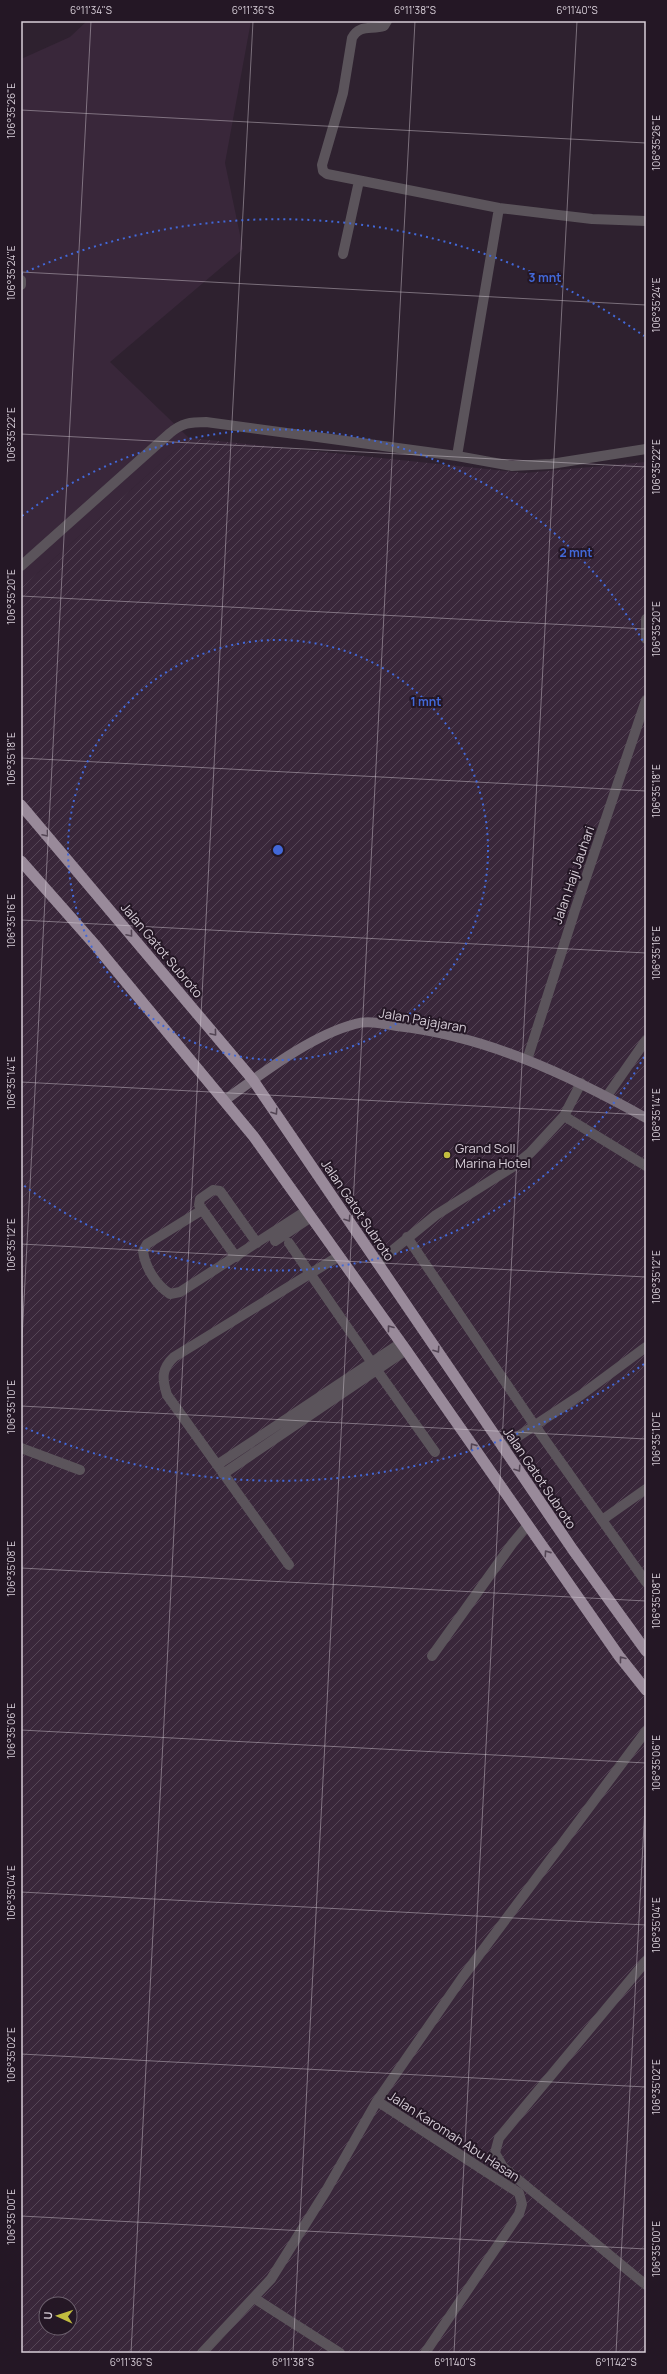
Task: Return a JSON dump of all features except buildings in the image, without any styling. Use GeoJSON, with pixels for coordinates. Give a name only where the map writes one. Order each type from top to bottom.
{"type":"FeatureCollection","features":[{"type":"Feature","properties":{"kind":"highway","name":"Jalan Gatot Subroto"},"geometry":{"type":"LineString","coordinates":[[21,805],[253,1080],[502,1447],[573,1550],[646,1651]]}},
{"type":"Feature","properties":{"kind":"highway"},"geometry":{"type":"LineString","coordinates":[[21,861],[96,946],[225,1100],[254,1137],[404,1346],[527,1526],[619,1656],[646,1690]]}},
{"type":"Feature","properties":{"kind":"main road","name":"Jalan Pajajaran"},"geometry":{"type":"LineString","coordinates":[[225,1100],[253,1080],[325,1035],[357,1023],[407,1027],[453,1036],[527,1060],[581,1083],[646,1118]]}},
{"type":"Feature","properties":{"kind":"street"},"geometry":{"type":"LineString","coordinates":[[387,21],[384,26],[360,28],[355,31],[352,38],[343,93],[322,165],[323,171],[327,174],[499,208],[592,219],[646,221]]}},
{"type":"Feature","properties":{"kind":"street"},"geometry":{"type":"LineString","coordinates":[[344,254],[359,180]]}},
{"type":"Feature","properties":{"kind":"street"},"geometry":{"type":"LineString","coordinates":[[457,456],[499,208]]}},
{"type":"Feature","properties":{"kind":"street"},"geometry":{"type":"LineString","coordinates":[[21,280],[21,285]]}},
{"type":"Feature","properties":{"kind":"street"},"geometry":{"type":"LineString","coordinates":[[21,566],[170,433],[182,424],[189,422],[206,422],[457,456],[498,464],[529,466],[646,449]]}},
{"type":"Feature","properties":{"kind":"street"},"geometry":{"type":"LineString","coordinates":[[646,619],[646,639]]}},
{"type":"Feature","properties":{"kind":"street","name":"Jalan Haji Jauhari"},"geometry":{"type":"LineString","coordinates":[[527,1060],[576,907],[646,700]]}},
{"type":"Feature","properties":{"kind":"street"},"geometry":{"type":"LineString","coordinates":[[607,1096],[646,1040]]}},
{"type":"Feature","properties":{"kind":"street"},"geometry":{"type":"LineString","coordinates":[[377,1263],[407,1237],[458,1200],[511,1168],[530,1153],[564,1116],[581,1083]]}},
{"type":"Feature","properties":{"kind":"street"},"geometry":{"type":"LineString","coordinates":[[564,1116],[646,1166]]}},
{"type":"Feature","properties":{"kind":"street"},"geometry":{"type":"LineString","coordinates":[[236,1256],[199,1205],[200,1199],[213,1190],[220,1191],[257,1243]]}},
{"type":"Feature","properties":{"kind":"street"},"geometry":{"type":"LineString","coordinates":[[202,1210],[147,1244],[143,1251],[144,1261],[161,1288],[170,1294],[180,1292],[257,1243],[309,1214]]}},
{"type":"Feature","properties":{"kind":"street"},"geometry":{"type":"LineString","coordinates":[[275,1241],[309,1214]]}},
{"type":"Feature","properties":{"kind":"street"},"geometry":{"type":"LineString","coordinates":[[407,1237],[535,1426],[646,1582]]}},
{"type":"Feature","properties":{"kind":"street"},"geometry":{"type":"LineString","coordinates":[[289,1243],[435,1452]]}},
{"type":"Feature","properties":{"kind":"street"},"geometry":{"type":"LineString","coordinates":[[289,1565],[167,1395],[163,1372],[168,1363],[339,1256]]}},
{"type":"Feature","properties":{"kind":"street"},"geometry":{"type":"LineString","coordinates":[[220,1470],[404,1346]]}},
{"type":"Feature","properties":{"kind":"street"},"geometry":{"type":"LineString","coordinates":[[502,1447],[535,1426],[646,1347]]}},
{"type":"Feature","properties":{"kind":"street"},"geometry":{"type":"LineString","coordinates":[[21,1448],[80,1470]]}},
{"type":"Feature","properties":{"kind":"street"},"geometry":{"type":"LineString","coordinates":[[602,1520],[646,1489]]}},
{"type":"Feature","properties":{"kind":"street"},"geometry":{"type":"LineString","coordinates":[[432,1656],[512,1544],[527,1526]]}},
{"type":"Feature","properties":{"kind":"street"},"geometry":{"type":"LineString","coordinates":[[202,2353],[254,2298],[294,2244],[377,2101],[462,1978],[646,1731]]}},
{"type":"Feature","properties":{"kind":"street"},"geometry":{"type":"LineString","coordinates":[[646,1961],[499,2138],[495,2153],[503,2167],[646,2285]]}},
{"type":"Feature","properties":{"kind":"street","name":"Jalan Karomah Abu Hasan"},"geometry":{"type":"LineString","coordinates":[[377,2101],[519,2193],[522,2200],[519,2214],[425,2353]]}},
{"type":"Feature","properties":{"kind":"street"},"geometry":{"type":"LineString","coordinates":[[254,2298],[340,2353]]}},
{"type":"Feature","properties":{"kind":"shaded area"},"geometry":{"type":"Polygon","coordinates":[[[87,21],[251,21],[225,163],[243,249],[110,362],[189,438],[21,588],[21,59],[70,37],[87,21]]]}},
{"type":"Feature","properties":{"kind":"shaded area"},"geometry":{"type":"Polygon","coordinates":[[[189,438],[525,473],[646,462],[646,2353],[21,2353],[21,588],[189,438]]]}},
{"type":"Feature","properties":{"kind":"place","name":"Grand Soll Marina Hotel"},"geometry":{"type":"Point","coordinates":[447,1155]}}]}
